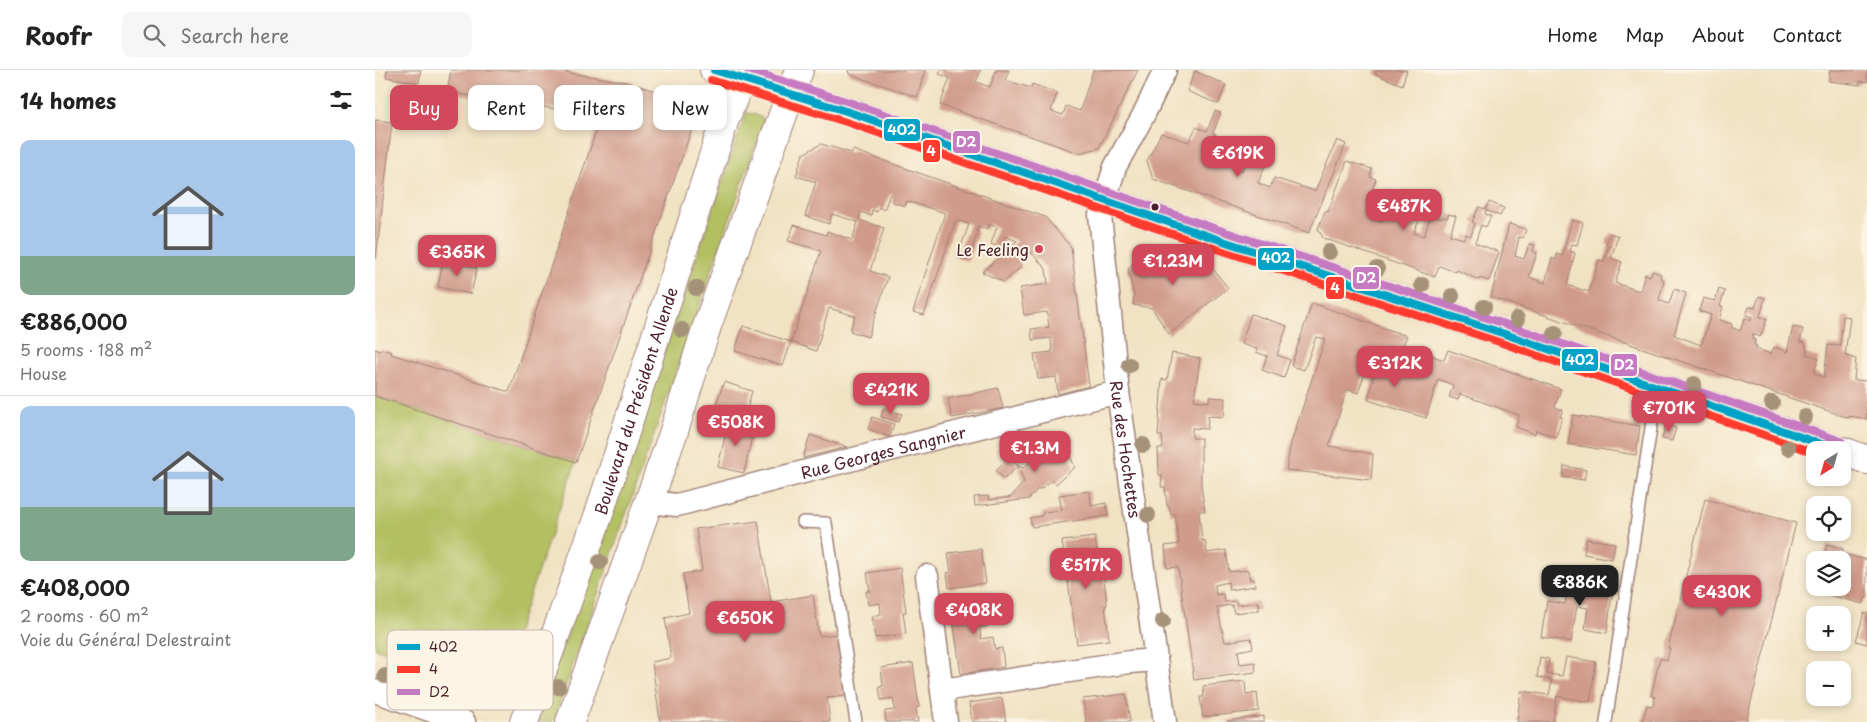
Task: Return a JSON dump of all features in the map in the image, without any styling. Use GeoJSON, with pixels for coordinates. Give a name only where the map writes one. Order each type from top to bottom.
{"type":"FeatureCollection","features":[{"type":"Feature","properties":{"kind":"main road"},"geometry":{"type":"LineString","coordinates":[[714,70],[795,82],[849,112],[1351,284],[1503,333],[1812,441]]}},
{"type":"Feature","properties":{"kind":"main road","name":"Boulevard du Président Allende"},"geometry":{"type":"LineString","coordinates":[[553,640],[599,511],[725,119],[743,74]]}},
{"type":"Feature","properties":{"kind":"main road"},"geometry":{"type":"LineString","coordinates":[[571,722],[674,431],[707,326],[795,82]]}},
{"type":"Feature","properties":{"kind":"main road"},"geometry":{"type":"LineString","coordinates":[[1851,455],[1867,460]]}},
{"type":"Feature","properties":{"kind":"main road","name":"Boulevard du Président Allende"},"geometry":{"type":"LineString","coordinates":[[524,722],[528,710]]}},
{"type":"Feature","properties":{"kind":"street","name":"Rue des Hochettes"},"geometry":{"type":"LineString","coordinates":[[1165,70],[1143,116],[1115,167],[1100,215],[1100,234],[1118,392],[1165,722]]}},
{"type":"Feature","properties":{"kind":"street","name":"Rue Georges Sangnier"},"geometry":{"type":"LineString","coordinates":[[648,502],[677,505],[1118,392]]}},
{"type":"Feature","properties":{"kind":"street"},"geometry":{"type":"LineString","coordinates":[[927,576],[946,722]]}},
{"type":"Feature","properties":{"kind":"street"},"geometry":{"type":"LineString","coordinates":[[942,690],[1156,660]]}},
{"type":"Feature","properties":{"kind":"street"},"geometry":{"type":"LineString","coordinates":[[375,691],[387,695]]}},
{"type":"Feature","properties":{"kind":"street"},"geometry":{"type":"LineString","coordinates":[[430,710],[464,722]]}},
{"type":"Feature","properties":{"kind":"lane"},"geometry":{"type":"LineString","coordinates":[[1607,722],[1652,420],[1663,389]]}},
{"type":"Feature","properties":{"kind":"lane"},"geometry":{"type":"LineString","coordinates":[[803,522],[826,523],[856,722]]}},
{"type":"Feature","properties":{"kind":"green space"},"geometry":{"type":"Polygon","coordinates":[[[746,113],[754,114],[764,119],[758,138],[553,722],[537,722],[541,710],[553,710],[553,675],[746,113]]]}},
{"type":"Feature","properties":{"kind":"green space"},"geometry":{"type":"Polygon","coordinates":[[[375,396],[576,462],[517,630],[387,630],[387,652],[375,648],[375,396]]]}},
{"type":"Feature","properties":{"kind":"building"},"geometry":{"type":"Polygon","coordinates":[[[387,70],[421,70],[419,83],[386,77],[387,70]]]}},
{"type":"Feature","properties":{"kind":"building"},"geometry":{"type":"Polygon","coordinates":[[[451,70],[552,70],[636,85],[554,85],[554,109],[544,107],[544,85],[468,85],[468,95],[458,94],[458,85],[448,85],[451,70]]]}},
{"type":"Feature","properties":{"kind":"building"},"geometry":{"type":"Polygon","coordinates":[[[848,70],[925,70],[917,97],[849,74],[848,70]]]}},
{"type":"Feature","properties":{"kind":"building"},"geometry":{"type":"Polygon","coordinates":[[[941,70],[981,70],[976,82],[990,87],[996,70],[1009,70],[1005,80],[1031,88],[1032,84],[1057,93],[1051,111],[1063,115],[1066,106],[1080,111],[1093,70],[1138,70],[1099,148],[1079,153],[940,105],[950,78],[939,74],[941,70]]]}},
{"type":"Feature","properties":{"kind":"building"},"geometry":{"type":"Polygon","coordinates":[[[1377,70],[1407,70],[1402,85],[1375,74],[1377,70]]]}},
{"type":"Feature","properties":{"kind":"building"},"geometry":{"type":"Polygon","coordinates":[[[1830,70],[1867,70],[1867,82],[1860,81],[1860,85],[1829,81],[1830,70]]]}},
{"type":"Feature","properties":{"kind":"building"},"geometry":{"type":"Polygon","coordinates":[[[1195,71],[1226,85],[1218,104],[1187,91],[1195,71]]]}},
{"type":"Feature","properties":{"kind":"building"},"geometry":{"type":"Polygon","coordinates":[[[643,87],[653,90],[653,130],[691,130],[576,462],[375,396],[375,349],[392,352],[391,354],[509,392],[596,130],[643,130],[643,87]]]}},
{"type":"Feature","properties":{"kind":"building"},"geometry":{"type":"Polygon","coordinates":[[[1215,111],[1221,113],[1213,133],[1216,134],[1212,145],[1228,152],[1223,162],[1242,171],[1252,142],[1256,143],[1259,136],[1263,137],[1256,154],[1268,159],[1258,183],[1270,188],[1274,178],[1315,191],[1337,140],[1346,144],[1309,233],[1153,179],[1147,161],[1161,133],[1189,142],[1196,127],[1207,131],[1215,111]]]}},
{"type":"Feature","properties":{"kind":"building"},"geometry":{"type":"Polygon","coordinates":[[[375,120],[390,122],[391,130],[375,259],[375,120]]]}},
{"type":"Feature","properties":{"kind":"building"},"geometry":{"type":"Polygon","coordinates":[[[821,144],[852,153],[853,150],[1045,217],[1071,247],[1089,386],[1058,394],[1056,377],[1038,379],[1034,354],[1052,352],[1051,338],[1032,340],[1031,329],[1049,327],[1047,312],[1024,315],[1020,288],[1048,284],[1046,269],[1031,252],[1018,262],[1022,266],[1004,282],[982,272],[1017,241],[1005,236],[1001,248],[991,244],[997,227],[988,224],[987,229],[978,226],[968,261],[957,258],[969,224],[956,220],[924,315],[913,312],[945,213],[907,201],[905,206],[892,202],[894,196],[890,194],[884,210],[879,207],[877,212],[872,210],[871,216],[861,212],[859,220],[884,228],[870,271],[888,277],[868,337],[850,331],[855,316],[829,308],[816,351],[791,342],[821,251],[788,241],[794,225],[826,235],[827,231],[852,240],[858,222],[832,214],[829,224],[805,216],[816,182],[796,176],[803,154],[821,144]]]}},
{"type":"Feature","properties":{"kind":"building"},"geometry":{"type":"Polygon","coordinates":[[[1347,161],[1372,169],[1370,177],[1376,179],[1371,194],[1376,196],[1369,216],[1382,221],[1387,207],[1408,214],[1411,203],[1424,207],[1414,233],[1424,236],[1431,215],[1442,219],[1443,217],[1447,218],[1449,214],[1456,216],[1450,235],[1464,239],[1466,234],[1471,236],[1475,223],[1472,222],[1479,207],[1486,209],[1489,202],[1504,208],[1500,216],[1486,210],[1485,214],[1491,216],[1486,227],[1481,225],[1475,243],[1499,252],[1489,281],[1480,278],[1479,280],[1457,270],[1456,272],[1439,266],[1435,277],[1323,238],[1318,229],[1325,211],[1328,212],[1347,161]]]}},
{"type":"Feature","properties":{"kind":"building"},"geometry":{"type":"Polygon","coordinates":[[[1572,220],[1583,223],[1577,245],[1572,244],[1570,251],[1575,253],[1567,285],[1589,292],[1599,260],[1604,261],[1609,245],[1606,244],[1610,233],[1618,236],[1611,258],[1622,262],[1615,283],[1640,291],[1645,274],[1650,276],[1652,271],[1661,274],[1660,278],[1664,280],[1659,300],[1669,304],[1674,289],[1686,293],[1674,335],[1701,345],[1711,315],[1699,311],[1703,298],[1715,301],[1719,289],[1725,291],[1720,306],[1723,307],[1719,320],[1732,324],[1731,327],[1740,331],[1745,318],[1751,321],[1752,317],[1746,315],[1749,307],[1755,308],[1759,296],[1765,298],[1760,317],[1767,319],[1760,337],[1753,334],[1752,339],[1755,340],[1754,345],[1757,346],[1756,349],[1771,354],[1774,347],[1787,352],[1793,327],[1803,329],[1800,342],[1805,343],[1806,354],[1819,358],[1814,373],[1824,377],[1828,345],[1840,346],[1843,316],[1850,317],[1845,355],[1856,359],[1854,380],[1867,381],[1867,419],[1849,416],[1849,418],[1491,297],[1509,224],[1526,229],[1523,238],[1519,237],[1515,256],[1524,259],[1529,244],[1535,245],[1533,251],[1537,253],[1529,277],[1545,283],[1552,258],[1556,260],[1557,254],[1562,256],[1572,220]]]}},
{"type":"Feature","properties":{"kind":"building"},"geometry":{"type":"Polygon","coordinates":[[[1147,246],[1213,269],[1228,288],[1169,334],[1152,308],[1133,305],[1134,296],[1128,269],[1147,246]]]}},
{"type":"Feature","properties":{"kind":"building"},"geometry":{"type":"Polygon","coordinates":[[[443,261],[477,268],[471,294],[438,287],[443,261]]]}},
{"type":"Feature","properties":{"kind":"building"},"geometry":{"type":"Polygon","coordinates":[[[1312,303],[1407,336],[1403,345],[1444,360],[1448,350],[1561,389],[1555,407],[1563,410],[1556,437],[1536,430],[1535,434],[1516,427],[1519,415],[1460,394],[1458,400],[1449,397],[1453,385],[1438,379],[1426,418],[1368,400],[1374,375],[1365,372],[1358,393],[1347,389],[1329,446],[1373,454],[1371,480],[1286,470],[1291,443],[1325,339],[1316,337],[1304,370],[1291,366],[1312,303]]]}},
{"type":"Feature","properties":{"kind":"building"},"geometry":{"type":"Polygon","coordinates":[[[1251,314],[1287,326],[1277,355],[1290,360],[1284,378],[1262,370],[1267,356],[1256,352],[1257,349],[1241,344],[1251,314]]]}},
{"type":"Feature","properties":{"kind":"building"},"geometry":{"type":"Polygon","coordinates":[[[743,326],[791,342],[783,366],[735,351],[743,326]]]}},
{"type":"Feature","properties":{"kind":"building"},"geometry":{"type":"Polygon","coordinates":[[[1172,353],[1200,358],[1194,400],[1209,402],[1209,397],[1225,398],[1224,417],[1208,416],[1207,429],[1192,428],[1192,438],[1201,438],[1201,486],[1205,511],[1199,511],[1202,541],[1205,540],[1207,553],[1226,550],[1229,572],[1248,570],[1250,580],[1254,579],[1255,586],[1229,590],[1228,582],[1215,585],[1216,595],[1223,594],[1225,602],[1236,601],[1237,605],[1258,602],[1259,610],[1234,613],[1232,605],[1217,607],[1225,642],[1251,638],[1253,648],[1238,651],[1240,664],[1255,662],[1256,672],[1194,680],[1178,567],[1167,568],[1165,546],[1179,544],[1175,514],[1171,515],[1169,506],[1167,506],[1165,487],[1161,487],[1162,475],[1159,475],[1158,448],[1163,448],[1162,436],[1158,436],[1162,379],[1167,380],[1172,353]]]}},
{"type":"Feature","properties":{"kind":"building"},"geometry":{"type":"Polygon","coordinates":[[[724,382],[752,391],[746,413],[716,404],[724,382]]]}},
{"type":"Feature","properties":{"kind":"building"},"geometry":{"type":"Polygon","coordinates":[[[998,388],[1003,408],[952,418],[948,399],[998,388]]]}},
{"type":"Feature","properties":{"kind":"building"},"geometry":{"type":"Polygon","coordinates":[[[884,408],[902,414],[898,422],[881,417],[884,408]]]}},
{"type":"Feature","properties":{"kind":"building"},"geometry":{"type":"Polygon","coordinates":[[[1573,415],[1640,426],[1636,455],[1568,444],[1573,415]]]}},
{"type":"Feature","properties":{"kind":"building"},"geometry":{"type":"Polygon","coordinates":[[[872,417],[894,424],[890,437],[868,429],[872,417]]]}},
{"type":"Feature","properties":{"kind":"building"},"geometry":{"type":"Polygon","coordinates":[[[728,422],[754,427],[744,473],[718,467],[728,422]]]}},
{"type":"Feature","properties":{"kind":"building"},"geometry":{"type":"Polygon","coordinates":[[[1666,425],[1676,428],[1672,441],[1662,439],[1666,425]]]}},
{"type":"Feature","properties":{"kind":"building"},"geometry":{"type":"Polygon","coordinates":[[[810,435],[847,447],[803,458],[810,435]]]}},
{"type":"Feature","properties":{"kind":"building"},"geometry":{"type":"Polygon","coordinates":[[[1051,440],[1067,450],[1075,467],[1056,484],[1052,480],[1041,489],[1038,489],[1029,499],[975,506],[974,497],[988,496],[989,500],[1011,497],[1024,482],[1018,466],[1023,468],[1039,454],[1037,451],[1051,440]]]}},
{"type":"Feature","properties":{"kind":"building"},"geometry":{"type":"Polygon","coordinates":[[[1010,457],[1018,466],[1004,479],[996,471],[1010,457]]]}},
{"type":"Feature","properties":{"kind":"building"},"geometry":{"type":"Polygon","coordinates":[[[1564,466],[1586,470],[1584,480],[1563,477],[1564,466]]]}},
{"type":"Feature","properties":{"kind":"building"},"geometry":{"type":"Polygon","coordinates":[[[1090,491],[1091,506],[1106,503],[1108,516],[1032,527],[1030,518],[1042,516],[1043,512],[1062,510],[1059,495],[1090,491]]]}},
{"type":"Feature","properties":{"kind":"building"},"geometry":{"type":"Polygon","coordinates":[[[1705,499],[1796,523],[1746,722],[1642,722],[1647,705],[1653,706],[1655,697],[1651,696],[1660,658],[1667,660],[1670,648],[1668,648],[1705,499]]]}},
{"type":"Feature","properties":{"kind":"building"},"geometry":{"type":"Polygon","coordinates":[[[758,521],[771,602],[813,595],[819,636],[839,634],[847,696],[827,698],[830,722],[660,722],[652,662],[671,658],[665,618],[689,613],[683,574],[702,571],[696,529],[758,521]]]}},
{"type":"Feature","properties":{"kind":"building"},"geometry":{"type":"Polygon","coordinates":[[[1095,537],[1099,570],[1103,569],[1109,640],[1077,644],[1062,541],[1095,537]]]}},
{"type":"Feature","properties":{"kind":"building"},"geometry":{"type":"Polygon","coordinates":[[[1586,539],[1615,543],[1612,559],[1584,554],[1586,539]]]}},
{"type":"Feature","properties":{"kind":"building"},"geometry":{"type":"Polygon","coordinates":[[[1827,544],[1843,549],[1843,551],[1825,551],[1827,544]]]}},
{"type":"Feature","properties":{"kind":"building"},"geometry":{"type":"Polygon","coordinates":[[[981,549],[986,583],[949,588],[947,573],[951,572],[948,553],[981,549]]]}},
{"type":"Feature","properties":{"kind":"building"},"geometry":{"type":"Polygon","coordinates":[[[1851,556],[1867,560],[1867,599],[1865,598],[1863,604],[1833,596],[1851,596],[1851,556]]]}},
{"type":"Feature","properties":{"kind":"building"},"geometry":{"type":"Polygon","coordinates":[[[900,568],[906,612],[903,612],[906,634],[875,638],[872,616],[881,614],[880,603],[868,605],[866,591],[870,591],[867,573],[900,568]]]}},
{"type":"Feature","properties":{"kind":"building"},"geometry":{"type":"Polygon","coordinates":[[[1570,572],[1614,579],[1607,633],[1585,629],[1588,608],[1577,606],[1571,642],[1541,637],[1547,601],[1565,604],[1570,572]]]}},
{"type":"Feature","properties":{"kind":"building"},"geometry":{"type":"Polygon","coordinates":[[[987,594],[989,607],[985,608],[988,626],[980,627],[981,639],[993,637],[995,649],[1002,648],[1004,667],[961,674],[950,599],[987,594]]]}},
{"type":"Feature","properties":{"kind":"building"},"geometry":{"type":"Polygon","coordinates":[[[1864,613],[1867,614],[1867,644],[1856,641],[1864,613]]]}},
{"type":"Feature","properties":{"kind":"building"},"geometry":{"type":"Polygon","coordinates":[[[1540,657],[1549,659],[1547,674],[1562,676],[1566,657],[1596,662],[1590,702],[1557,696],[1553,722],[1517,722],[1521,691],[1549,695],[1552,680],[1537,677],[1540,657]]]}},
{"type":"Feature","properties":{"kind":"building"},"geometry":{"type":"Polygon","coordinates":[[[913,663],[919,707],[916,708],[918,722],[886,722],[885,711],[895,710],[893,698],[881,700],[879,687],[883,686],[881,668],[913,663]]]}},
{"type":"Feature","properties":{"kind":"building"},"geometry":{"type":"Polygon","coordinates":[[[1245,681],[1246,695],[1257,693],[1259,711],[1203,717],[1200,697],[1204,697],[1203,686],[1245,681]]]}},
{"type":"Feature","properties":{"kind":"building"},"geometry":{"type":"Polygon","coordinates":[[[1126,694],[1130,722],[1086,722],[1083,699],[1126,694]]]}},
{"type":"Feature","properties":{"kind":"building"},"geometry":{"type":"Polygon","coordinates":[[[1002,698],[1006,722],[972,722],[969,703],[1002,698]]]}},
{"type":"Feature","properties":{"kind":"building"},"geometry":{"type":"Polygon","coordinates":[[[1264,716],[1264,722],[1227,722],[1227,721],[1264,716]]]}},
{"type":"Feature","properties":{"kind":"transit line","name":"402"},"geometry":{"type":"LineString","coordinates":[[714,70],[849,112],[1211,237],[1502,333],[1812,441]]}},
{"type":"Feature","properties":{"kind":"transit line","name":"D2"},"geometry":{"type":"LineString","coordinates":[[748,70],[852,103],[1214,228],[1505,324],[1841,441]]}},
{"type":"Feature","properties":{"kind":"transit line","name":"4"},"geometry":{"type":"LineString","coordinates":[[711,80],[846,122],[1208,246],[1499,342],[1806,450]]}},
{"type":"Feature","properties":{"kind":"place","name":"Le Feeling"},"geometry":{"type":"Point","coordinates":[1039,249]}}]}
